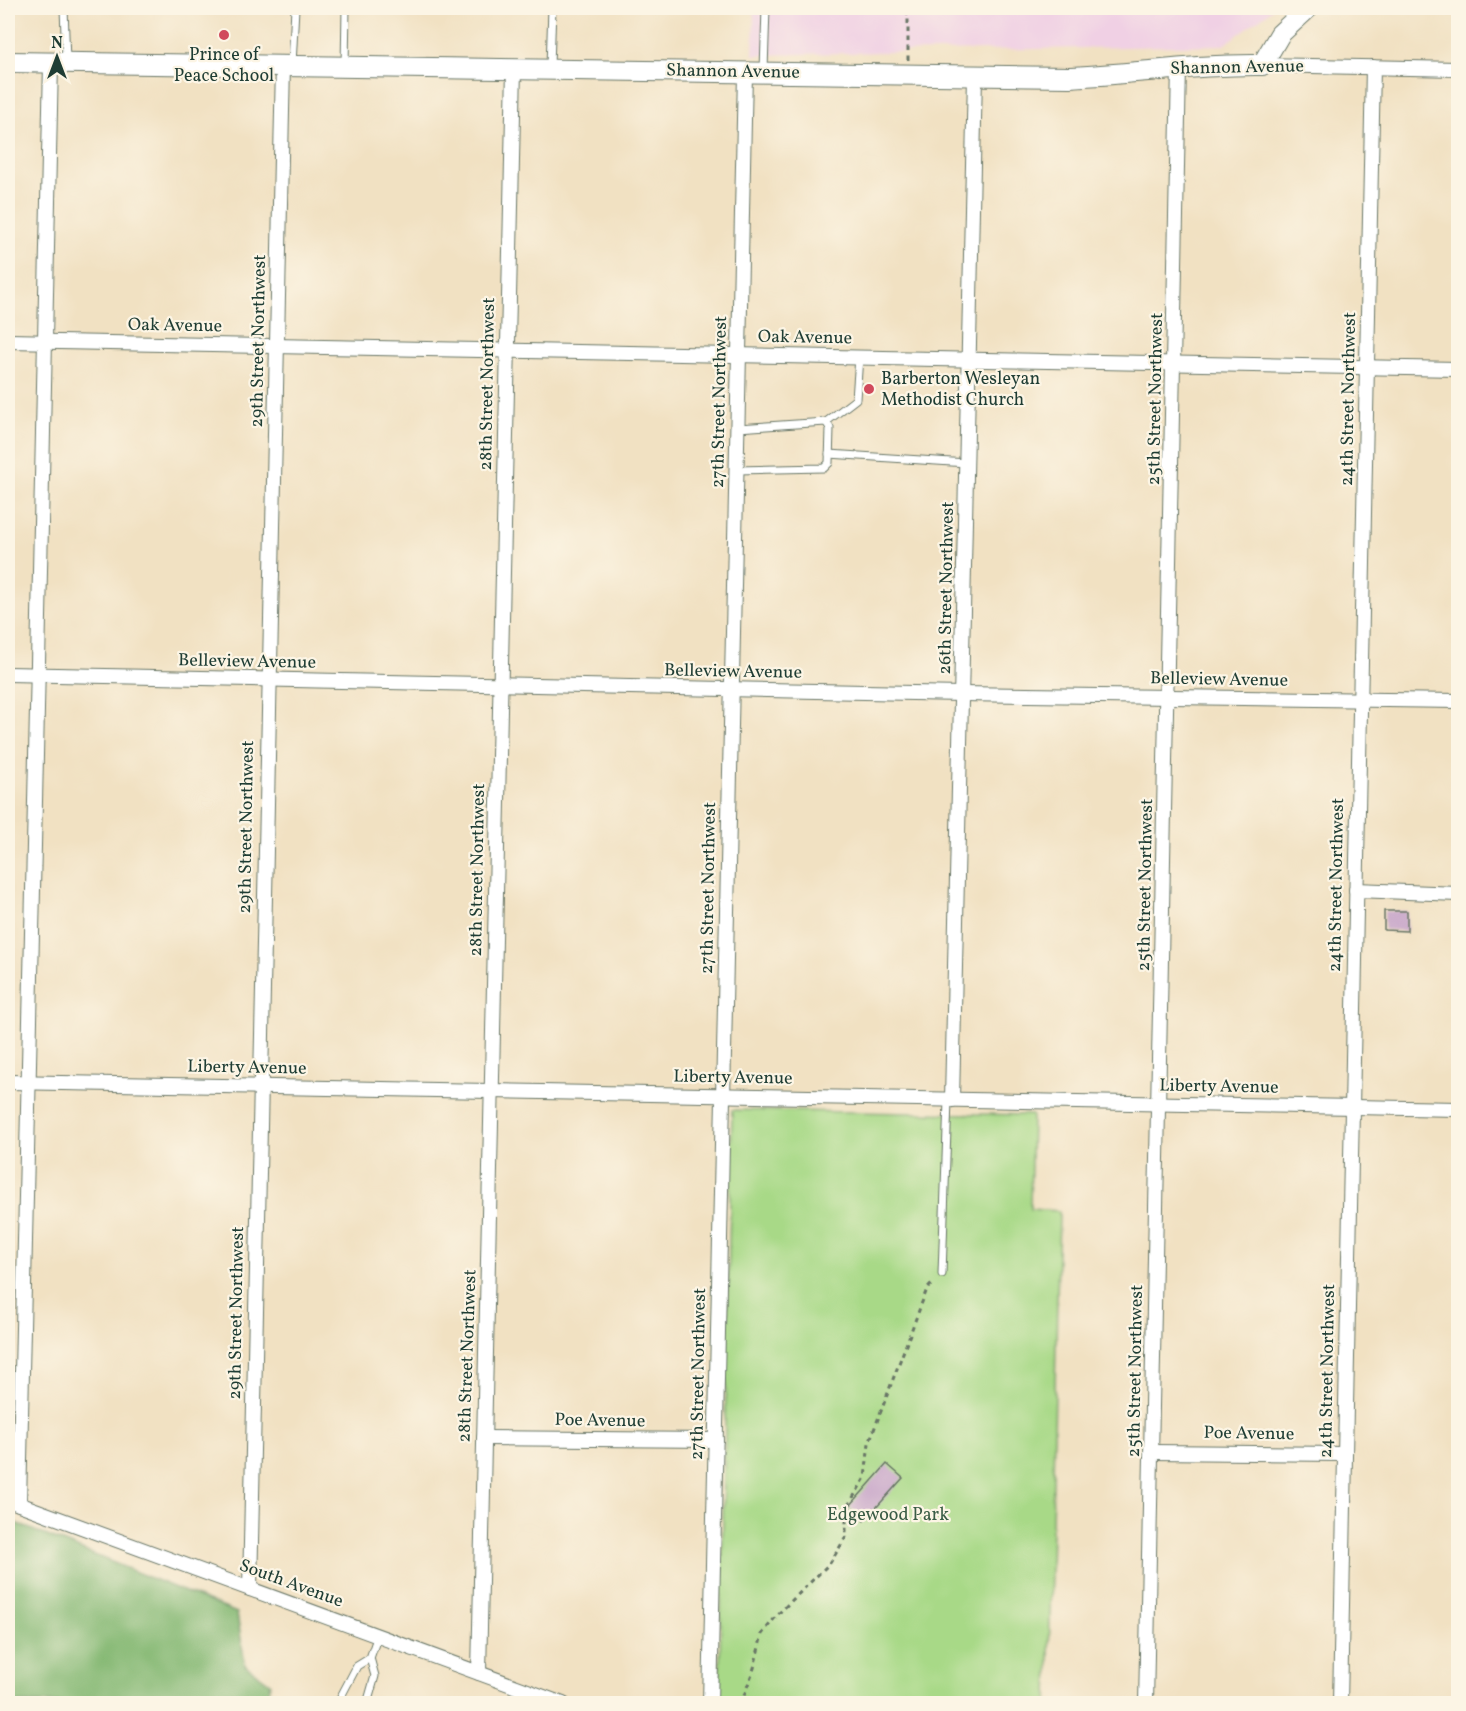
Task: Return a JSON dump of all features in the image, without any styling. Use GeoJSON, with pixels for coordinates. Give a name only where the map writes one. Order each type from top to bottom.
{"type":"FeatureCollection","features":[{"type":"Feature","properties":{"kind":"street"},"geometry":{"type":"LineString","coordinates":[[1262,65],[1280,34],[1308,8]]}},
{"type":"Feature","properties":{"kind":"street","name":"Shannon Avenue"},"geometry":{"type":"LineString","coordinates":[[8,62],[1070,77],[1128,74],[1179,67],[1262,65],[1458,69]]}},
{"type":"Feature","properties":{"kind":"street"},"geometry":{"type":"LineString","coordinates":[[13,1502],[30,1083],[45,342],[58,63]]}},
{"type":"Feature","properties":{"kind":"street","name":"29th Street Northwest"},"geometry":{"type":"LineString","coordinates":[[250,1589],[268,680],[287,65]]}},
{"type":"Feature","properties":{"kind":"street","name":"25th Street Northwest"},"geometry":{"type":"LineString","coordinates":[[1146,1704],[1179,67]]}},
{"type":"Feature","properties":{"kind":"street","name":"24th Street Northwest"},"geometry":{"type":"LineString","coordinates":[[1340,1704],[1350,1107],[1373,67]]}},
{"type":"Feature","properties":{"kind":"street","name":"28th Street Northwest"},"geometry":{"type":"LineString","coordinates":[[479,1673],[514,68]]}},
{"type":"Feature","properties":{"kind":"street","name":"27th Street Northwest"},"geometry":{"type":"LineString","coordinates":[[710,1704],[721,1096],[739,354],[754,73]]}},
{"type":"Feature","properties":{"kind":"street","name":"26th Street Northwest"},"geometry":{"type":"LineString","coordinates":[[950,1100],[968,463],[975,76]]}},
{"type":"Feature","properties":{"kind":"street","name":"Oak Avenue"},"geometry":{"type":"LineString","coordinates":[[8,341],[1458,369]]}},
{"type":"Feature","properties":{"kind":"street","name":"Belleview Avenue"},"geometry":{"type":"LineString","coordinates":[[8,675],[731,690],[1458,701]]}},
{"type":"Feature","properties":{"kind":"street"},"geometry":{"type":"LineString","coordinates":[[1356,890],[1458,894]]}},
{"type":"Feature","properties":{"kind":"street","name":"Liberty Avenue"},"geometry":{"type":"LineString","coordinates":[[8,1082],[1458,1109]]}},
{"type":"Feature","properties":{"kind":"street","name":"Poe Avenue"},"geometry":{"type":"LineString","coordinates":[[484,1438],[716,1440]]}},
{"type":"Feature","properties":{"kind":"street","name":"Poe Avenue"},"geometry":{"type":"LineString","coordinates":[[1152,1452],[1344,1454]]}},
{"type":"Feature","properties":{"kind":"street","name":"South Avenue"},"geometry":{"type":"LineString","coordinates":[[13,1502],[563,1704]]}},
{"type":"Feature","properties":{"kind":"lane"},"geometry":{"type":"LineString","coordinates":[[58,63],[64,8]]}},
{"type":"Feature","properties":{"kind":"lane"},"geometry":{"type":"LineString","coordinates":[[287,65],[295,8]]}},
{"type":"Feature","properties":{"kind":"lane"},"geometry":{"type":"LineString","coordinates":[[345,66],[346,8]]}},
{"type":"Feature","properties":{"kind":"lane"},"geometry":{"type":"LineString","coordinates":[[550,69],[552,8]]}},
{"type":"Feature","properties":{"kind":"lane"},"geometry":{"type":"LineString","coordinates":[[754,73],[766,8]]}},
{"type":"Feature","properties":{"kind":"lane"},"geometry":{"type":"LineString","coordinates":[[738,428],[826,422],[856,399],[859,357]]}},
{"type":"Feature","properties":{"kind":"lane"},"geometry":{"type":"LineString","coordinates":[[737,470],[824,468],[829,463],[830,428],[826,422]]}},
{"type":"Feature","properties":{"kind":"lane"},"geometry":{"type":"LineString","coordinates":[[829,454],[968,463]]}},
{"type":"Feature","properties":{"kind":"lane"},"geometry":{"type":"LineString","coordinates":[[942,1274],[950,1100]]}},
{"type":"Feature","properties":{"kind":"lane"},"geometry":{"type":"LineString","coordinates":[[367,1704],[375,1676],[370,1658],[378,1635]]}},
{"type":"Feature","properties":{"kind":"lane"},"geometry":{"type":"LineString","coordinates":[[337,1704],[357,1666],[370,1658]]}},
{"type":"Feature","properties":{"kind":"path"},"geometry":{"type":"LineString","coordinates":[[908,8],[908,58]]}},
{"type":"Feature","properties":{"kind":"path"},"geometry":{"type":"LineString","coordinates":[[741,1704],[754,1668],[762,1634],[778,1614],[830,1563],[846,1537],[846,1509],[865,1478],[869,1443],[927,1289],[942,1274]]}},
{"type":"Feature","properties":{"kind":"shaded area"},"geometry":{"type":"Polygon","coordinates":[[[754,8],[1274,8],[1224,45],[753,55],[754,8]]]}},
{"type":"Feature","properties":{"kind":"green space","name":"Edgewood Park"},"geometry":{"type":"Polygon","coordinates":[[[732,1110],[1032,1115],[1030,1209],[1059,1211],[1048,1703],[719,1704],[732,1110]]]}},
{"type":"Feature","properties":{"kind":"green space"},"geometry":{"type":"Polygon","coordinates":[[[8,1520],[237,1613],[245,1665],[270,1683],[267,1703],[8,1703],[8,1520]]]}},
{"type":"Feature","properties":{"kind":"building"},"geometry":{"type":"Polygon","coordinates":[[[1384,911],[1407,911],[1407,931],[1384,930],[1384,911]]]}},
{"type":"Feature","properties":{"kind":"building"},"geometry":{"type":"Polygon","coordinates":[[[887,1464],[903,1478],[864,1521],[849,1507],[887,1464]]]}},
{"type":"Feature","properties":{"kind":"place","name":"Prince of Peace School"},"geometry":{"type":"Point","coordinates":[224,35]}},
{"type":"Feature","properties":{"kind":"place","name":"Barberton Wesleyan Methodist Church"},"geometry":{"type":"Point","coordinates":[869,389]}}]}
